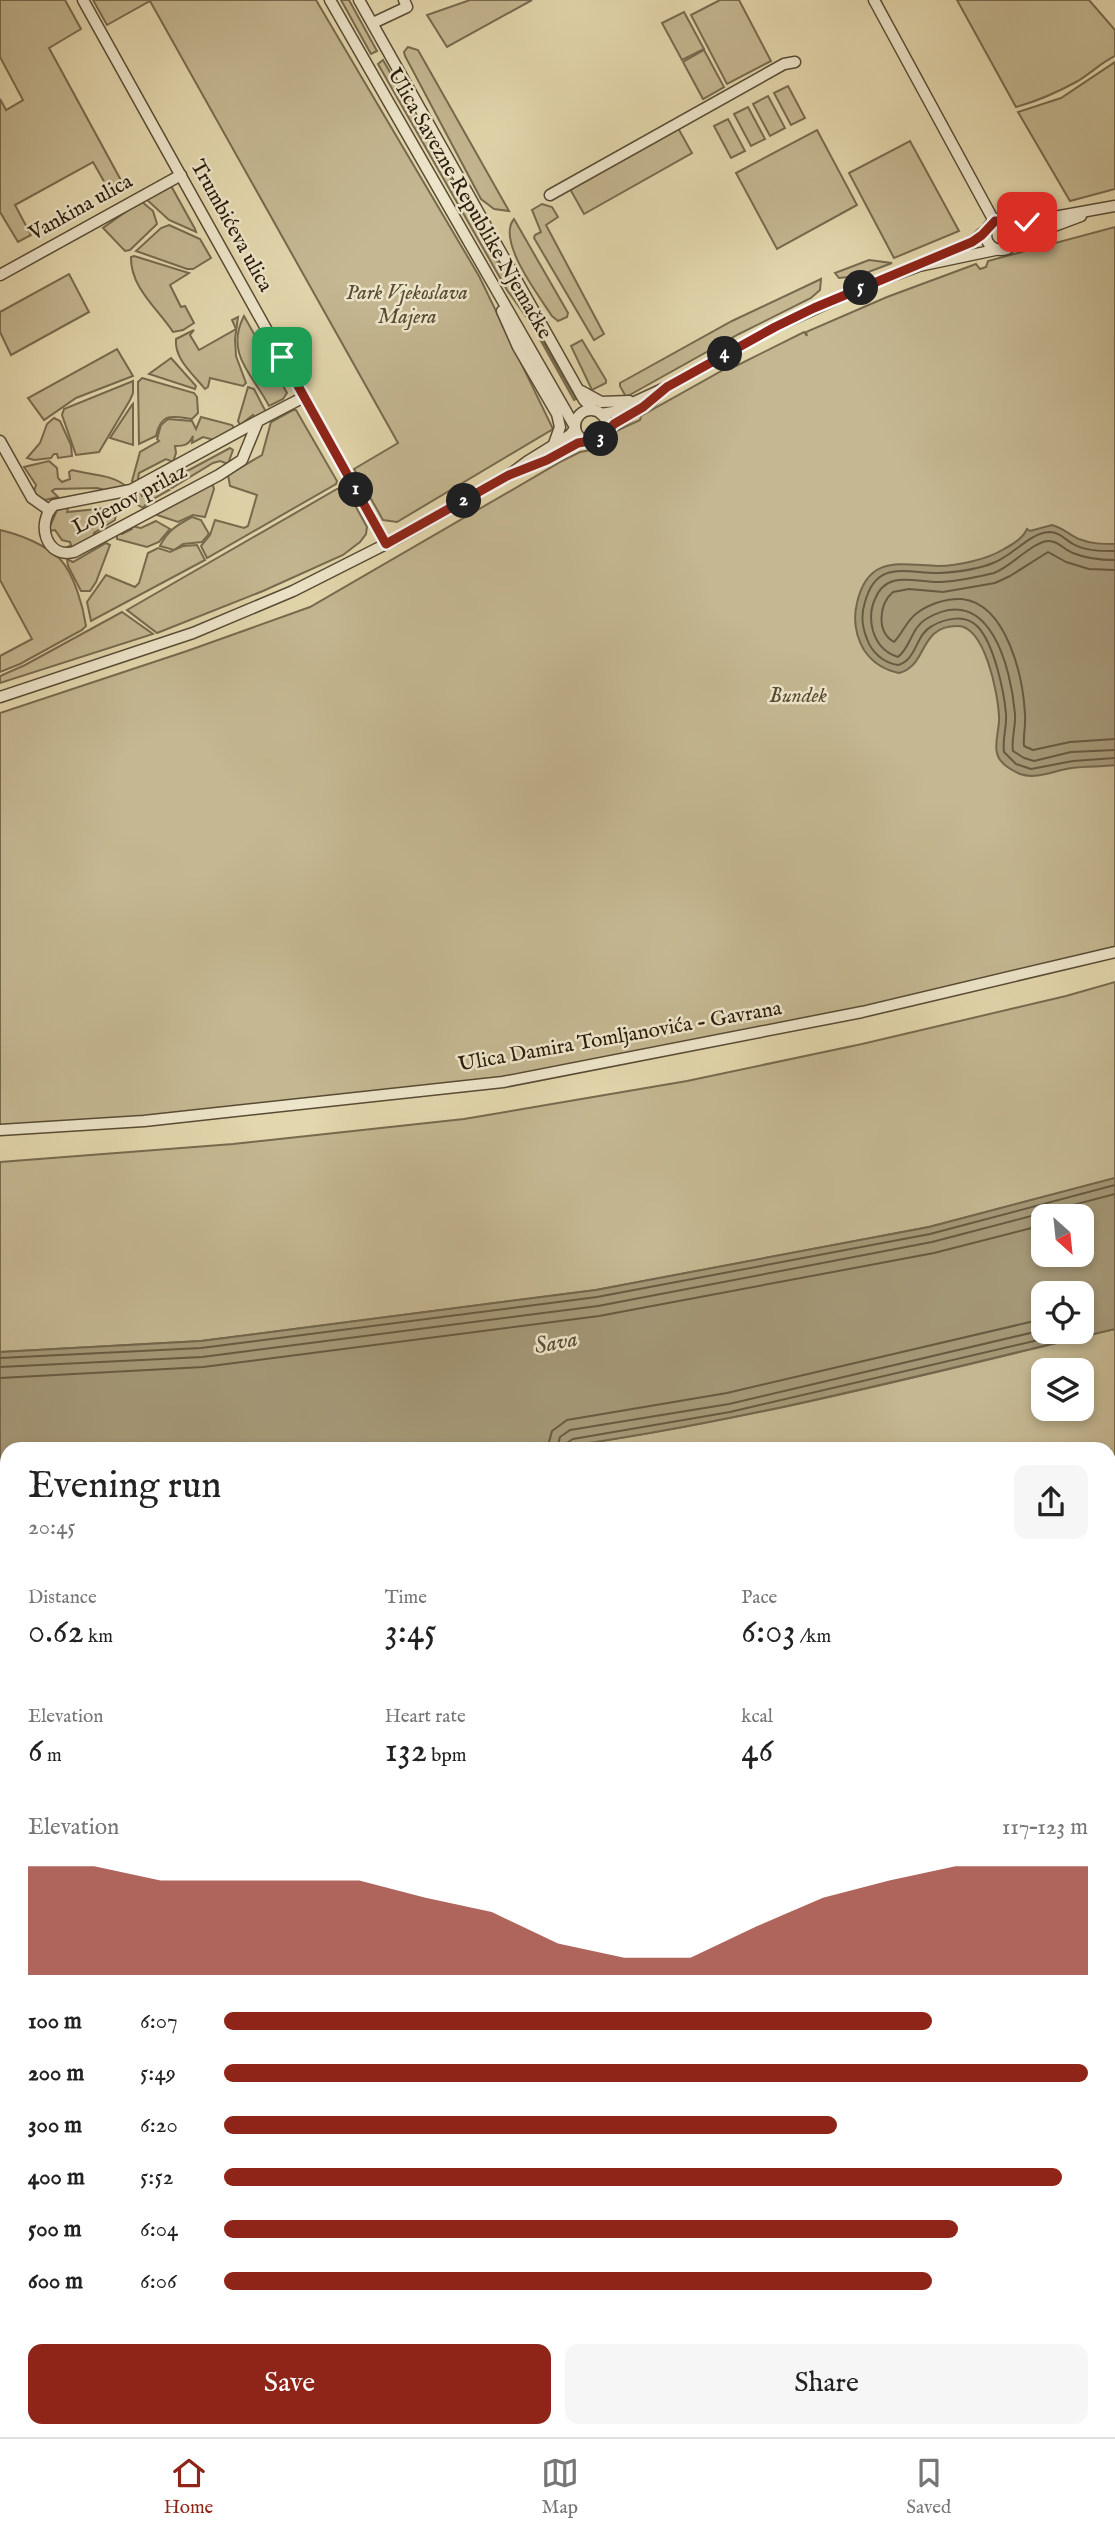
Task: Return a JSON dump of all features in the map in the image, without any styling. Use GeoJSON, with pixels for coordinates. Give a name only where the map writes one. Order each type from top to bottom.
{"type":"FeatureCollection","features":[{"type":"Feature","properties":{"kind":"street","name":"Trumbićeva ulica"},"geometry":{"type":"LineString","coordinates":[[83,0],[386,544]]}},
{"type":"Feature","properties":{"kind":"street","name":"Ulica Savezne Republike Njemačke"},"geometry":{"type":"LineString","coordinates":[[330,0],[575,428]]}},
{"type":"Feature","properties":{"kind":"street","name":"Ulica Savezne Republike Njemačke"},"geometry":{"type":"LineString","coordinates":[[359,0],[586,404],[598,412]]}},
{"type":"Feature","properties":{"kind":"street"},"geometry":{"type":"LineString","coordinates":[[373,23],[407,7],[404,0]]}},
{"type":"Feature","properties":{"kind":"street"},"geometry":{"type":"LineString","coordinates":[[874,0],[995,221]]}},
{"type":"Feature","properties":{"kind":"street"},"geometry":{"type":"LineString","coordinates":[[550,195],[785,64],[795,62]]}},
{"type":"Feature","properties":{"kind":"street","name":"Vankina ulica"},"geometry":{"type":"LineString","coordinates":[[0,275],[181,175]]}},
{"type":"Feature","properties":{"kind":"street"},"geometry":{"type":"LineString","coordinates":[[0,697],[110,662],[222,621],[293,591],[386,544],[509,475],[570,435],[581,414],[613,412],[667,387],[790,319],[972,242],[995,221],[1021,223],[1115,206]]}},
{"type":"Feature","properties":{"kind":"street"},"geometry":{"type":"LineString","coordinates":[[919,266],[995,250],[1007,250],[1026,237],[1057,227],[1088,212]]}},
{"type":"Feature","properties":{"kind":"street"},"geometry":{"type":"LineString","coordinates":[[1009,222],[1017,235],[1014,245]]}},
{"type":"Feature","properties":{"kind":"street"},"geometry":{"type":"LineString","coordinates":[[986,230],[986,240],[995,250]]}},
{"type":"Feature","properties":{"kind":"street"},"geometry":{"type":"LineString","coordinates":[[489,279],[512,335],[557,414],[560,427],[553,445]]}},
{"type":"Feature","properties":{"kind":"street"},"geometry":{"type":"LineString","coordinates":[[509,475],[547,460],[578,443],[596,441],[667,387]]}},
{"type":"Feature","properties":{"kind":"street"},"geometry":{"type":"LineString","coordinates":[[577,388],[601,402],[638,399]]}},
{"type":"Feature","properties":{"kind":"street","name":"Lojenov prilaz"},"geometry":{"type":"LineString","coordinates":[[258,421],[242,460],[74,552],[61,553],[49,544],[44,528],[49,510],[60,502],[131,490],[258,421],[304,397]]}},
{"type":"Feature","properties":{"kind":"street"},"geometry":{"type":"LineString","coordinates":[[598,412],[606,421],[606,432]]}},
{"type":"Feature","properties":{"kind":"street"},"geometry":{"type":"LineString","coordinates":[[575,428],[578,436],[587,442]]}},
{"type":"Feature","properties":{"kind":"street"},"geometry":{"type":"LineString","coordinates":[[0,441],[32,498],[49,510]]}},
{"type":"Feature","properties":{"kind":"street","name":"Ulica Damira Tomljanovića - Gavrana"},"geometry":{"type":"LineString","coordinates":[[0,1130],[158,1119],[503,1082],[862,1012],[1115,951]]}},
{"type":"Feature","properties":{"kind":"green space"},"geometry":{"type":"Polygon","coordinates":[[[0,0],[65,0],[81,29],[49,48],[123,184],[110,192],[93,162],[15,205],[31,235],[18,242],[0,212],[0,99],[6,110],[23,100],[0,57],[0,0]]]}},
{"type":"Feature","properties":{"kind":"green space","name":"Park Vjekoslava Majera"},"geometry":{"type":"Polygon","coordinates":[[[93,0],[316,0],[479,276],[553,429],[397,522],[383,520],[354,469],[398,443],[150,1],[107,25],[93,0]]]}},
{"type":"Feature","properties":{"kind":"green space"},"geometry":{"type":"Polygon","coordinates":[[[341,0],[349,0],[377,51],[371,54],[341,0]]]}},
{"type":"Feature","properties":{"kind":"green space"},"geometry":{"type":"Polygon","coordinates":[[[470,0],[532,0],[447,47],[427,15],[470,0]]]}},
{"type":"Feature","properties":{"kind":"green space"},"geometry":{"type":"Polygon","coordinates":[[[720,0],[739,0],[771,61],[727,84],[691,15],[720,0]]]}},
{"type":"Feature","properties":{"kind":"green space"},"geometry":{"type":"Polygon","coordinates":[[[957,0],[1089,0],[1115,30],[1115,56],[1070,85],[1016,107],[957,0]]]}},
{"type":"Feature","properties":{"kind":"green space"},"geometry":{"type":"Polygon","coordinates":[[[684,12],[704,49],[682,60],[662,23],[684,12]]]}},
{"type":"Feature","properties":{"kind":"green space"},"geometry":{"type":"Polygon","coordinates":[[[408,47],[418,50],[509,211],[494,209],[481,199],[405,56],[404,52],[408,47]]]}},
{"type":"Feature","properties":{"kind":"green space"},"geometry":{"type":"Polygon","coordinates":[[[704,50],[724,87],[703,99],[683,62],[704,50]]]}},
{"type":"Feature","properties":{"kind":"green space"},"geometry":{"type":"Polygon","coordinates":[[[383,60],[576,399],[574,400],[532,325],[507,290],[378,64],[383,60]]]}},
{"type":"Feature","properties":{"kind":"green space"},"geometry":{"type":"Polygon","coordinates":[[[1115,62],[1115,189],[1070,201],[1018,112],[1061,98],[1115,62]]]}},
{"type":"Feature","properties":{"kind":"green space"},"geometry":{"type":"Polygon","coordinates":[[[788,86],[805,118],[791,125],[774,93],[788,86]]]}},
{"type":"Feature","properties":{"kind":"green space"},"geometry":{"type":"Polygon","coordinates":[[[768,96],[785,128],[770,136],[753,104],[768,96]]]}},
{"type":"Feature","properties":{"kind":"green space"},"geometry":{"type":"Polygon","coordinates":[[[748,107],[765,139],[751,146],[734,114],[748,107]]]}},
{"type":"Feature","properties":{"kind":"green space"},"geometry":{"type":"Polygon","coordinates":[[[728,119],[745,151],[731,158],[714,126],[728,119]]]}},
{"type":"Feature","properties":{"kind":"green space"},"geometry":{"type":"Polygon","coordinates":[[[678,128],[692,153],[584,214],[570,189],[678,128]]]}},
{"type":"Feature","properties":{"kind":"green space"},"geometry":{"type":"Polygon","coordinates":[[[817,130],[857,205],[777,249],[736,173],[817,130]]]}},
{"type":"Feature","properties":{"kind":"green space"},"geometry":{"type":"Polygon","coordinates":[[[910,141],[959,231],[894,258],[849,173],[910,141]]]}},
{"type":"Feature","properties":{"kind":"green space"},"geometry":{"type":"Polygon","coordinates":[[[170,184],[196,232],[169,220],[146,199],[170,184]]]}},
{"type":"Feature","properties":{"kind":"green space"},"geometry":{"type":"Polygon","coordinates":[[[141,201],[153,211],[157,224],[130,250],[125,251],[103,228],[141,201]]]}},
{"type":"Feature","properties":{"kind":"green space"},"geometry":{"type":"Polygon","coordinates":[[[542,204],[552,207],[558,217],[546,225],[604,334],[594,340],[534,238],[541,232],[532,210],[542,204]]]}},
{"type":"Feature","properties":{"kind":"green space"},"geometry":{"type":"Polygon","coordinates":[[[514,219],[568,313],[567,317],[558,321],[552,316],[521,268],[511,240],[510,228],[514,219]]]}},
{"type":"Feature","properties":{"kind":"green space"},"geometry":{"type":"Polygon","coordinates":[[[169,225],[200,239],[211,258],[193,269],[187,269],[136,251],[161,228],[169,225]]]}},
{"type":"Feature","properties":{"kind":"green space","name":"Bundek"},"geometry":{"type":"Polygon","coordinates":[[[1115,227],[1115,947],[867,1009],[516,1078],[236,1110],[0,1126],[0,713],[310,607],[562,461],[580,452],[602,448],[614,432],[640,420],[641,416],[725,369],[804,332],[807,336],[806,332],[887,297],[976,264],[980,269],[986,267],[988,261],[1115,227]]]}},
{"type":"Feature","properties":{"kind":"green space"},"geometry":{"type":"Polygon","coordinates":[[[131,257],[189,273],[170,285],[181,307],[185,306],[194,323],[183,330],[173,332],[140,288],[132,268],[131,257]]]}},
{"type":"Feature","properties":{"kind":"green space"},"geometry":{"type":"Polygon","coordinates":[[[869,260],[892,263],[858,276],[839,278],[835,273],[869,260]]]}},
{"type":"Feature","properties":{"kind":"green space"},"geometry":{"type":"Polygon","coordinates":[[[69,274],[89,312],[11,355],[0,332],[0,312],[69,274]]]}},
{"type":"Feature","properties":{"kind":"green space"},"geometry":{"type":"Polygon","coordinates":[[[821,279],[820,290],[811,298],[739,334],[626,397],[620,383],[732,321],[821,279]]]}},
{"type":"Feature","properties":{"kind":"green space"},"geometry":{"type":"Polygon","coordinates":[[[244,316],[287,393],[283,399],[269,406],[239,353],[237,342],[244,316]]]}},
{"type":"Feature","properties":{"kind":"green space"},"geometry":{"type":"Polygon","coordinates":[[[238,317],[236,356],[246,383],[243,386],[210,378],[205,389],[181,360],[176,339],[194,330],[190,335],[199,350],[236,329],[232,320],[238,317]]]}},
{"type":"Feature","properties":{"kind":"green space"},"geometry":{"type":"Polygon","coordinates":[[[582,340],[606,380],[606,383],[592,390],[571,346],[582,340]]]}},
{"type":"Feature","properties":{"kind":"green space"},"geometry":{"type":"Polygon","coordinates":[[[117,349],[133,376],[76,398],[44,420],[28,398],[117,349]]]}},
{"type":"Feature","properties":{"kind":"green space"},"geometry":{"type":"Polygon","coordinates":[[[171,358],[196,386],[195,389],[149,374],[171,358]]]}},
{"type":"Feature","properties":{"kind":"green space"},"geometry":{"type":"Polygon","coordinates":[[[142,378],[194,393],[197,397],[198,413],[192,419],[164,419],[156,436],[139,444],[138,382],[142,378]]]}},
{"type":"Feature","properties":{"kind":"green space"},"geometry":{"type":"Polygon","coordinates":[[[133,381],[130,400],[99,452],[76,455],[62,415],[64,409],[133,381]]]}},
{"type":"Feature","properties":{"kind":"green space"},"geometry":{"type":"Polygon","coordinates":[[[248,387],[254,389],[266,412],[255,418],[253,415],[240,425],[238,421],[248,387]]]}},
{"type":"Feature","properties":{"kind":"green space"},"geometry":{"type":"Polygon","coordinates":[[[132,405],[133,445],[110,438],[132,405]]]}},
{"type":"Feature","properties":{"kind":"green space"},"geometry":{"type":"Polygon","coordinates":[[[296,410],[337,481],[336,484],[207,558],[201,546],[210,535],[215,520],[244,528],[248,526],[257,495],[230,486],[228,475],[262,455],[271,422],[296,410]]]}},
{"type":"Feature","properties":{"kind":"green space"},"geometry":{"type":"Polygon","coordinates":[[[201,417],[232,425],[234,428],[214,440],[203,437],[192,443],[193,436],[186,444],[175,446],[173,462],[166,459],[139,473],[138,478],[142,481],[132,481],[140,452],[159,441],[157,439],[161,425],[168,419],[192,421],[196,429],[201,417]]]}},
{"type":"Feature","properties":{"kind":"green space"},"geometry":{"type":"Polygon","coordinates":[[[54,418],[60,421],[71,445],[72,456],[58,458],[57,454],[54,454],[51,458],[27,458],[40,443],[47,424],[54,418]]]}},
{"type":"Feature","properties":{"kind":"green space"},"geometry":{"type":"Polygon","coordinates":[[[230,448],[233,450],[228,464],[220,461],[213,463],[172,488],[161,485],[230,448]]]}},
{"type":"Feature","properties":{"kind":"green space"},"geometry":{"type":"Polygon","coordinates":[[[49,461],[57,468],[58,478],[62,482],[70,479],[69,472],[72,470],[109,477],[128,488],[113,492],[97,488],[55,489],[52,491],[58,497],[45,500],[37,498],[34,491],[36,485],[24,467],[49,461]]]}},
{"type":"Feature","properties":{"kind":"green space"},"geometry":{"type":"Polygon","coordinates":[[[212,482],[214,489],[205,517],[193,515],[178,522],[154,514],[212,482]]]}},
{"type":"Feature","properties":{"kind":"green space"},"geometry":{"type":"Polygon","coordinates":[[[158,487],[169,490],[143,508],[125,497],[140,490],[142,496],[158,487]]]}},
{"type":"Feature","properties":{"kind":"green space"},"geometry":{"type":"Polygon","coordinates":[[[345,487],[367,527],[360,542],[343,555],[263,591],[157,633],[127,610],[337,489],[345,487]]]}},
{"type":"Feature","properties":{"kind":"green space"},"geometry":{"type":"Polygon","coordinates":[[[69,504],[67,512],[117,507],[115,520],[94,533],[95,539],[82,546],[64,549],[71,545],[70,542],[62,540],[55,530],[48,531],[57,510],[69,504]]]}},
{"type":"Feature","properties":{"kind":"green space"},"geometry":{"type":"Polygon","coordinates":[[[192,517],[201,520],[209,534],[202,542],[183,544],[174,550],[160,546],[173,529],[192,517]]]}},
{"type":"Feature","properties":{"kind":"green space"},"geometry":{"type":"Polygon","coordinates":[[[156,521],[170,529],[159,542],[147,547],[117,539],[117,534],[132,529],[131,526],[141,528],[156,521]]]}},
{"type":"Feature","properties":{"kind":"green space"},"geometry":{"type":"Polygon","coordinates":[[[0,530],[32,541],[60,559],[70,573],[77,591],[86,626],[20,664],[0,672],[0,656],[32,639],[0,580],[0,530]]]}},
{"type":"Feature","properties":{"kind":"green space"},"geometry":{"type":"Polygon","coordinates":[[[106,543],[110,545],[96,582],[90,591],[81,591],[67,559],[73,562],[106,543]]]}},
{"type":"Feature","properties":{"kind":"green space"},"geometry":{"type":"Polygon","coordinates":[[[197,545],[205,560],[91,621],[87,602],[106,575],[135,587],[139,583],[148,553],[158,548],[170,552],[183,546],[197,545]]]}},
{"type":"Feature","properties":{"kind":"green space"},"geometry":{"type":"Polygon","coordinates":[[[122,612],[153,634],[0,683],[0,676],[122,612]]]}},
{"type":"Feature","properties":{"kind":"green space"},"geometry":{"type":"Polygon","coordinates":[[[1115,982],[1115,1178],[929,1227],[596,1290],[201,1341],[0,1352],[0,1162],[233,1144],[464,1119],[687,1081],[862,1044],[1115,982]]]}},
{"type":"Feature","properties":{"kind":"green space"},"geometry":{"type":"Polygon","coordinates":[[[1115,1329],[1115,1442],[594,1442],[762,1411],[1053,1344],[1094,1344],[1094,1334],[1115,1329]]]}},
{"type":"Feature","properties":{"kind":"water","name":"Bundek"},"geometry":{"type":"Polygon","coordinates":[[[1052,525],[1084,541],[1115,544],[1115,765],[1072,768],[1026,776],[1009,768],[998,757],[996,744],[999,716],[993,678],[982,648],[967,629],[957,626],[936,632],[915,663],[899,673],[879,665],[864,650],[859,639],[855,615],[862,587],[878,569],[899,564],[946,566],[972,561],[990,556],[1011,545],[1021,538],[1027,529],[1030,531],[1052,525]]]}},
{"type":"Feature","properties":{"kind":"water","name":"Sava"},"geometry":{"type":"Polygon","coordinates":[[[1115,1178],[1115,1329],[1094,1334],[1094,1281],[1031,1281],[1031,1344],[1052,1344],[904,1379],[762,1411],[594,1442],[0,1442],[0,1352],[201,1341],[596,1290],[929,1227],[1115,1178]]]}},
{"type":"Feature","properties":{"kind":"route"},"geometry":{"type":"LineString","coordinates":[[282,357],[386,544],[509,475],[535,466],[578,443],[601,439],[614,424],[652,401],[667,387],[790,319],[977,240],[995,221],[1027,222]]}}]}
